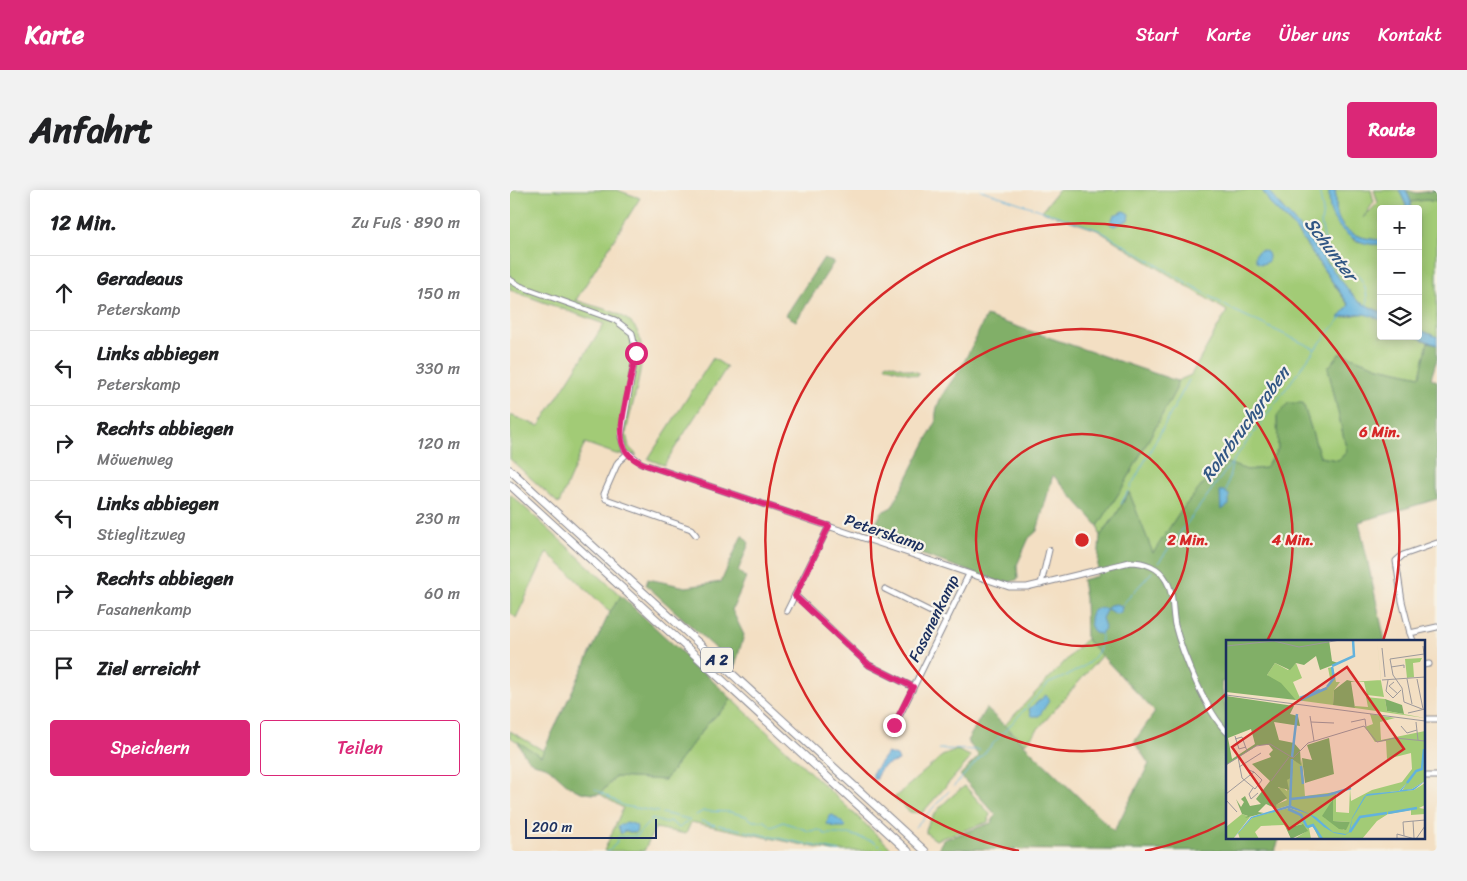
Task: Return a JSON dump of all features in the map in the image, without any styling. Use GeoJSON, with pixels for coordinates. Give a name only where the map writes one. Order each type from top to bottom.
{"type":"FeatureCollection","features":[{"type":"Feature","properties":{"kind":"highway","name":"A 2"},"geometry":{"type":"LineString","coordinates":[[510,470],[925,851]]}},
{"type":"Feature","properties":{"kind":"highway","name":"A 2"},"geometry":{"type":"LineString","coordinates":[[510,485],[908,851]]}},
{"type":"Feature","properties":{"kind":"street"},"geometry":{"type":"LineString","coordinates":[[510,280],[520,286],[614,320],[632,333],[636,353],[621,433],[622,444],[628,453],[616,465],[604,494],[606,499],[691,529],[696,535]]}},
{"type":"Feature","properties":{"kind":"street","name":"Peterskamp"},"geometry":{"type":"LineString","coordinates":[[628,453],[646,465],[1015,588],[1041,584],[1130,562],[1144,563],[1166,578],[1178,633],[1194,674],[1214,717],[1226,731]]}},
{"type":"Feature","properties":{"kind":"street"},"geometry":{"type":"LineString","coordinates":[[788,611],[829,526]]}},
{"type":"Feature","properties":{"kind":"street"},"geometry":{"type":"LineString","coordinates":[[1413,640],[1402,601],[1396,561],[1404,555],[1437,544]]}},
{"type":"Feature","properties":{"kind":"street"},"geometry":{"type":"LineString","coordinates":[[1041,584],[1049,550]]}},
{"type":"Feature","properties":{"kind":"street","name":"Fasanenkamp"},"geometry":{"type":"LineString","coordinates":[[894,727],[969,574]]}},
{"type":"Feature","properties":{"kind":"street"},"geometry":{"type":"LineString","coordinates":[[885,589],[947,620]]}},
{"type":"Feature","properties":{"kind":"street"},"geometry":{"type":"LineString","coordinates":[[795,596],[869,665],[913,687]]}},
{"type":"Feature","properties":{"kind":"street"},"geometry":{"type":"LineString","coordinates":[[1410,633],[1437,627]]}},
{"type":"Feature","properties":{"kind":"street"},"geometry":{"type":"LineString","coordinates":[[1424,719],[1437,719]]}},
{"type":"Feature","properties":{"kind":"street"},"geometry":{"type":"LineString","coordinates":[[1424,776],[1437,776]]}},
{"type":"Feature","properties":{"kind":"green space"},"geometry":{"type":"Polygon","coordinates":[[[510,190],[617,190],[640,198],[576,300],[623,317],[637,331],[641,343],[640,374],[626,434],[629,447],[637,455],[616,454],[585,443],[559,504],[510,459],[510,415],[539,426],[604,324],[510,290],[510,190]]]}},
{"type":"Feature","properties":{"kind":"green space"},"geometry":{"type":"Polygon","coordinates":[[[1058,190],[1262,190],[1283,217],[1293,226],[1349,306],[1340,318],[1365,313],[1377,318],[1377,340],[1422,339],[1428,342],[1420,376],[1379,367],[1340,353],[1328,368],[1347,452],[1338,460],[1320,457],[1303,403],[1277,416],[1278,449],[1265,468],[1247,470],[1222,462],[1179,513],[1153,554],[1129,492],[1116,515],[1100,536],[1098,526],[1124,485],[1176,389],[1177,381],[1191,375],[1227,311],[1097,230],[1042,211],[1058,190]]]}},
{"type":"Feature","properties":{"kind":"green space"},"geometry":{"type":"Polygon","coordinates":[[[1268,190],[1329,190],[1331,213],[1355,241],[1377,244],[1377,310],[1359,302],[1268,190]]]}},
{"type":"Feature","properties":{"kind":"green space"},"geometry":{"type":"Polygon","coordinates":[[[1335,190],[1371,190],[1374,202],[1363,218],[1378,203],[1374,190],[1399,190],[1406,205],[1377,205],[1377,239],[1360,237],[1343,226],[1336,211],[1335,190]]]}},
{"type":"Feature","properties":{"kind":"green space"},"geometry":{"type":"Polygon","coordinates":[[[1406,190],[1417,193],[1437,190],[1437,202],[1426,200],[1411,202],[1406,190]]]}},
{"type":"Feature","properties":{"kind":"green space"},"geometry":{"type":"Polygon","coordinates":[[[1426,200],[1437,202],[1437,337],[1422,331],[1422,205],[1411,205],[1411,202],[1426,200]]]}},
{"type":"Feature","properties":{"kind":"green space"},"geometry":{"type":"Polygon","coordinates":[[[823,259],[834,262],[796,321],[786,315],[823,259]]]}},
{"type":"Feature","properties":{"kind":"green space"},"geometry":{"type":"Polygon","coordinates":[[[986,316],[1177,381],[1176,389],[1124,485],[1098,526],[1053,475],[1037,531],[1029,538],[1017,565],[1018,579],[1006,584],[875,538],[879,529],[876,523],[882,512],[892,507],[936,422],[937,406],[940,399],[962,366],[986,316]]]}},
{"type":"Feature","properties":{"kind":"green space"},"geometry":{"type":"Polygon","coordinates":[[[1428,342],[1437,345],[1437,359],[1431,378],[1437,381],[1437,499],[1359,522],[1385,640],[1226,640],[1226,681],[1221,682],[1226,710],[1226,838],[1280,838],[1275,851],[938,849],[943,840],[991,823],[996,815],[960,775],[979,756],[967,741],[986,708],[1114,831],[1149,764],[1134,742],[1155,712],[1086,639],[1085,598],[1082,580],[1097,576],[1100,536],[1116,515],[1129,492],[1153,553],[1179,513],[1222,461],[1247,470],[1265,468],[1278,449],[1277,416],[1288,403],[1303,403],[1320,457],[1338,460],[1347,452],[1328,368],[1340,353],[1379,367],[1420,376],[1428,342]]]}},
{"type":"Feature","properties":{"kind":"green space"},"geometry":{"type":"Polygon","coordinates":[[[713,358],[727,367],[664,465],[648,459],[713,358]]]}},
{"type":"Feature","properties":{"kind":"green space"},"geometry":{"type":"Polygon","coordinates":[[[887,363],[919,373],[917,376],[885,366],[887,363]]]}},
{"type":"Feature","properties":{"kind":"green space"},"geometry":{"type":"Polygon","coordinates":[[[510,494],[621,596],[610,612],[547,552],[516,618],[510,612],[510,494]]]}},
{"type":"Feature","properties":{"kind":"green space"},"geometry":{"type":"Polygon","coordinates":[[[742,535],[749,543],[738,571],[746,578],[732,610],[744,635],[735,666],[646,585],[648,579],[686,587],[721,582],[742,535]]]}},
{"type":"Feature","properties":{"kind":"green space"},"geometry":{"type":"Polygon","coordinates":[[[621,596],[731,698],[727,706],[708,723],[665,780],[615,777],[600,794],[584,793],[566,784],[547,767],[531,761],[524,754],[518,742],[541,756],[610,612],[621,596]]]}},
{"type":"Feature","properties":{"kind":"green space"},"geometry":{"type":"Polygon","coordinates":[[[1086,639],[1102,655],[1025,744],[1005,725],[1086,639]]]}},
{"type":"Feature","properties":{"kind":"green space"},"geometry":{"type":"Polygon","coordinates":[[[731,698],[894,851],[833,851],[691,822],[686,834],[655,828],[644,851],[604,851],[623,808],[600,794],[616,777],[665,780],[708,723],[727,706],[731,698]]]}},
{"type":"Feature","properties":{"kind":"green space"},"geometry":{"type":"Polygon","coordinates":[[[510,731],[544,751],[541,757],[510,737],[510,731]]]}},
{"type":"Feature","properties":{"kind":"green space"},"geometry":{"type":"Polygon","coordinates":[[[957,750],[970,756],[969,760],[922,813],[910,812],[894,798],[942,756],[957,750]]]}},
{"type":"Feature","properties":{"kind":"green space"},"geometry":{"type":"Polygon","coordinates":[[[965,786],[990,814],[988,822],[936,840],[926,833],[930,820],[947,800],[965,786]]]}},
{"type":"Feature","properties":{"kind":"water"},"geometry":{"type":"Polygon","coordinates":[[[1262,190],[1268,190],[1354,297],[1359,302],[1377,310],[1377,318],[1360,314],[1339,318],[1349,305],[1293,226],[1271,205],[1262,190]]]}},
{"type":"Feature","properties":{"kind":"water"},"geometry":{"type":"Polygon","coordinates":[[[1329,190],[1335,190],[1337,214],[1343,226],[1360,237],[1377,239],[1377,244],[1365,243],[1351,237],[1339,227],[1329,205],[1329,190]]]}},
{"type":"Feature","properties":{"kind":"water"},"geometry":{"type":"Polygon","coordinates":[[[1399,190],[1406,190],[1411,205],[1406,205],[1399,190]]]}},
{"type":"Feature","properties":{"kind":"water"},"geometry":{"type":"Polygon","coordinates":[[[1124,211],[1129,214],[1128,220],[1114,226],[1110,224],[1114,215],[1124,211]]]}},
{"type":"Feature","properties":{"kind":"water"},"geometry":{"type":"Polygon","coordinates":[[[1259,250],[1265,250],[1269,257],[1265,264],[1259,264],[1255,260],[1255,254],[1259,250]]]}},
{"type":"Feature","properties":{"kind":"water"},"geometry":{"type":"Polygon","coordinates":[[[1422,331],[1437,337],[1437,345],[1422,339],[1422,331]]]}},
{"type":"Feature","properties":{"kind":"water"},"geometry":{"type":"Polygon","coordinates":[[[1220,491],[1224,491],[1229,495],[1229,505],[1221,510],[1220,491]]]}},
{"type":"Feature","properties":{"kind":"water"},"geometry":{"type":"Polygon","coordinates":[[[1110,605],[1122,606],[1121,612],[1116,614],[1107,609],[1110,605]]]}},
{"type":"Feature","properties":{"kind":"water"},"geometry":{"type":"Polygon","coordinates":[[[1094,609],[1107,609],[1102,618],[1105,627],[1101,634],[1095,633],[1090,621],[1094,609]]]}},
{"type":"Feature","properties":{"kind":"water"},"geometry":{"type":"Polygon","coordinates":[[[1046,695],[1049,701],[1039,716],[1031,716],[1029,709],[1046,695]]]}},
{"type":"Feature","properties":{"kind":"water"},"geometry":{"type":"Polygon","coordinates":[[[887,753],[897,756],[899,761],[884,766],[879,771],[877,779],[873,779],[873,772],[887,753]]]}},
{"type":"Feature","properties":{"kind":"water"},"geometry":{"type":"Polygon","coordinates":[[[833,815],[846,826],[835,827],[827,824],[829,816],[833,815]]]}},
{"type":"Feature","properties":{"kind":"water"},"geometry":{"type":"Polygon","coordinates":[[[627,822],[636,825],[635,833],[624,831],[621,834],[618,826],[627,822]]]}},
{"type":"Feature","properties":{"kind":"waterway"},"geometry":{"type":"LineString","coordinates":[[981,190],[1099,230],[1231,309],[1315,349]]}},
{"type":"Feature","properties":{"kind":"waterway","name":"Schunter"},"geometry":{"type":"LineString","coordinates":[[1319,190],[1323,211],[1321,223],[1327,251],[1360,278],[1364,285],[1367,305]]}},
{"type":"Feature","properties":{"kind":"waterway","name":"Rohrbruchgraben"},"geometry":{"type":"LineString","coordinates":[[1158,563],[1315,349],[1342,317]]}},
{"type":"Feature","properties":{"kind":"waterway"},"geometry":{"type":"LineString","coordinates":[[1130,488],[1189,380]]}},
{"type":"Feature","properties":{"kind":"waterway"},"geometry":{"type":"LineString","coordinates":[[1226,492],[1232,464]]}},
{"type":"Feature","properties":{"kind":"waterway"},"geometry":{"type":"LineString","coordinates":[[1121,504],[1128,491]]}},
{"type":"Feature","properties":{"kind":"waterway","name":"Rohrbruchgraben"},"geometry":{"type":"LineString","coordinates":[[1121,606],[1152,572]]}},
{"type":"Feature","properties":{"kind":"waterway","name":"Rohrbruchgraben"},"geometry":{"type":"LineString","coordinates":[[954,786],[1049,683],[1076,671],[1094,657],[1100,648],[1101,633]]}},
{"type":"Feature","properties":{"kind":"waterway"},"geometry":{"type":"LineString","coordinates":[[939,749],[980,750]]}},
{"type":"Feature","properties":{"kind":"waterway"},"geometry":{"type":"LineString","coordinates":[[595,789],[624,806],[658,812]]}},
{"type":"Feature","properties":{"kind":"waterway","name":"Rohrbruchgraben"},"geometry":{"type":"LineString","coordinates":[[915,827],[949,791]]}},
{"type":"Feature","properties":{"kind":"waterway","name":"Rohrbruchgraben"},"geometry":{"type":"LineString","coordinates":[[696,815],[703,811],[730,812],[746,816],[753,821],[765,821],[772,827],[783,822],[809,831],[819,830],[825,834],[849,834],[875,842],[884,851]]}},
{"type":"Feature","properties":{"kind":"waterway"},"geometry":{"type":"LineString","coordinates":[[662,813],[688,819]]}},
{"type":"Feature","properties":{"kind":"waterway","name":"Rohrbruchgraben"},"geometry":{"type":"LineString","coordinates":[[608,851],[616,844],[618,837],[636,836],[652,819],[665,823],[670,821],[679,828],[690,819]]}},
{"type":"Feature","properties":{"kind":"waterway"},"geometry":{"type":"LineString","coordinates":[[701,821],[715,825]]}},
{"type":"Feature","properties":{"kind":"waterway"},"geometry":{"type":"LineString","coordinates":[[718,825],[741,830]]}},
{"type":"Feature","properties":{"kind":"waterway"},"geometry":{"type":"LineString","coordinates":[[744,831],[840,851]]}},
{"type":"Feature","properties":{"kind":"route"},"geometry":{"type":"LineString","coordinates":[[636,353],[621,433],[625,450],[634,459],[646,465],[829,526],[795,596],[814,611],[869,665],[913,687],[894,725]]}}]}
